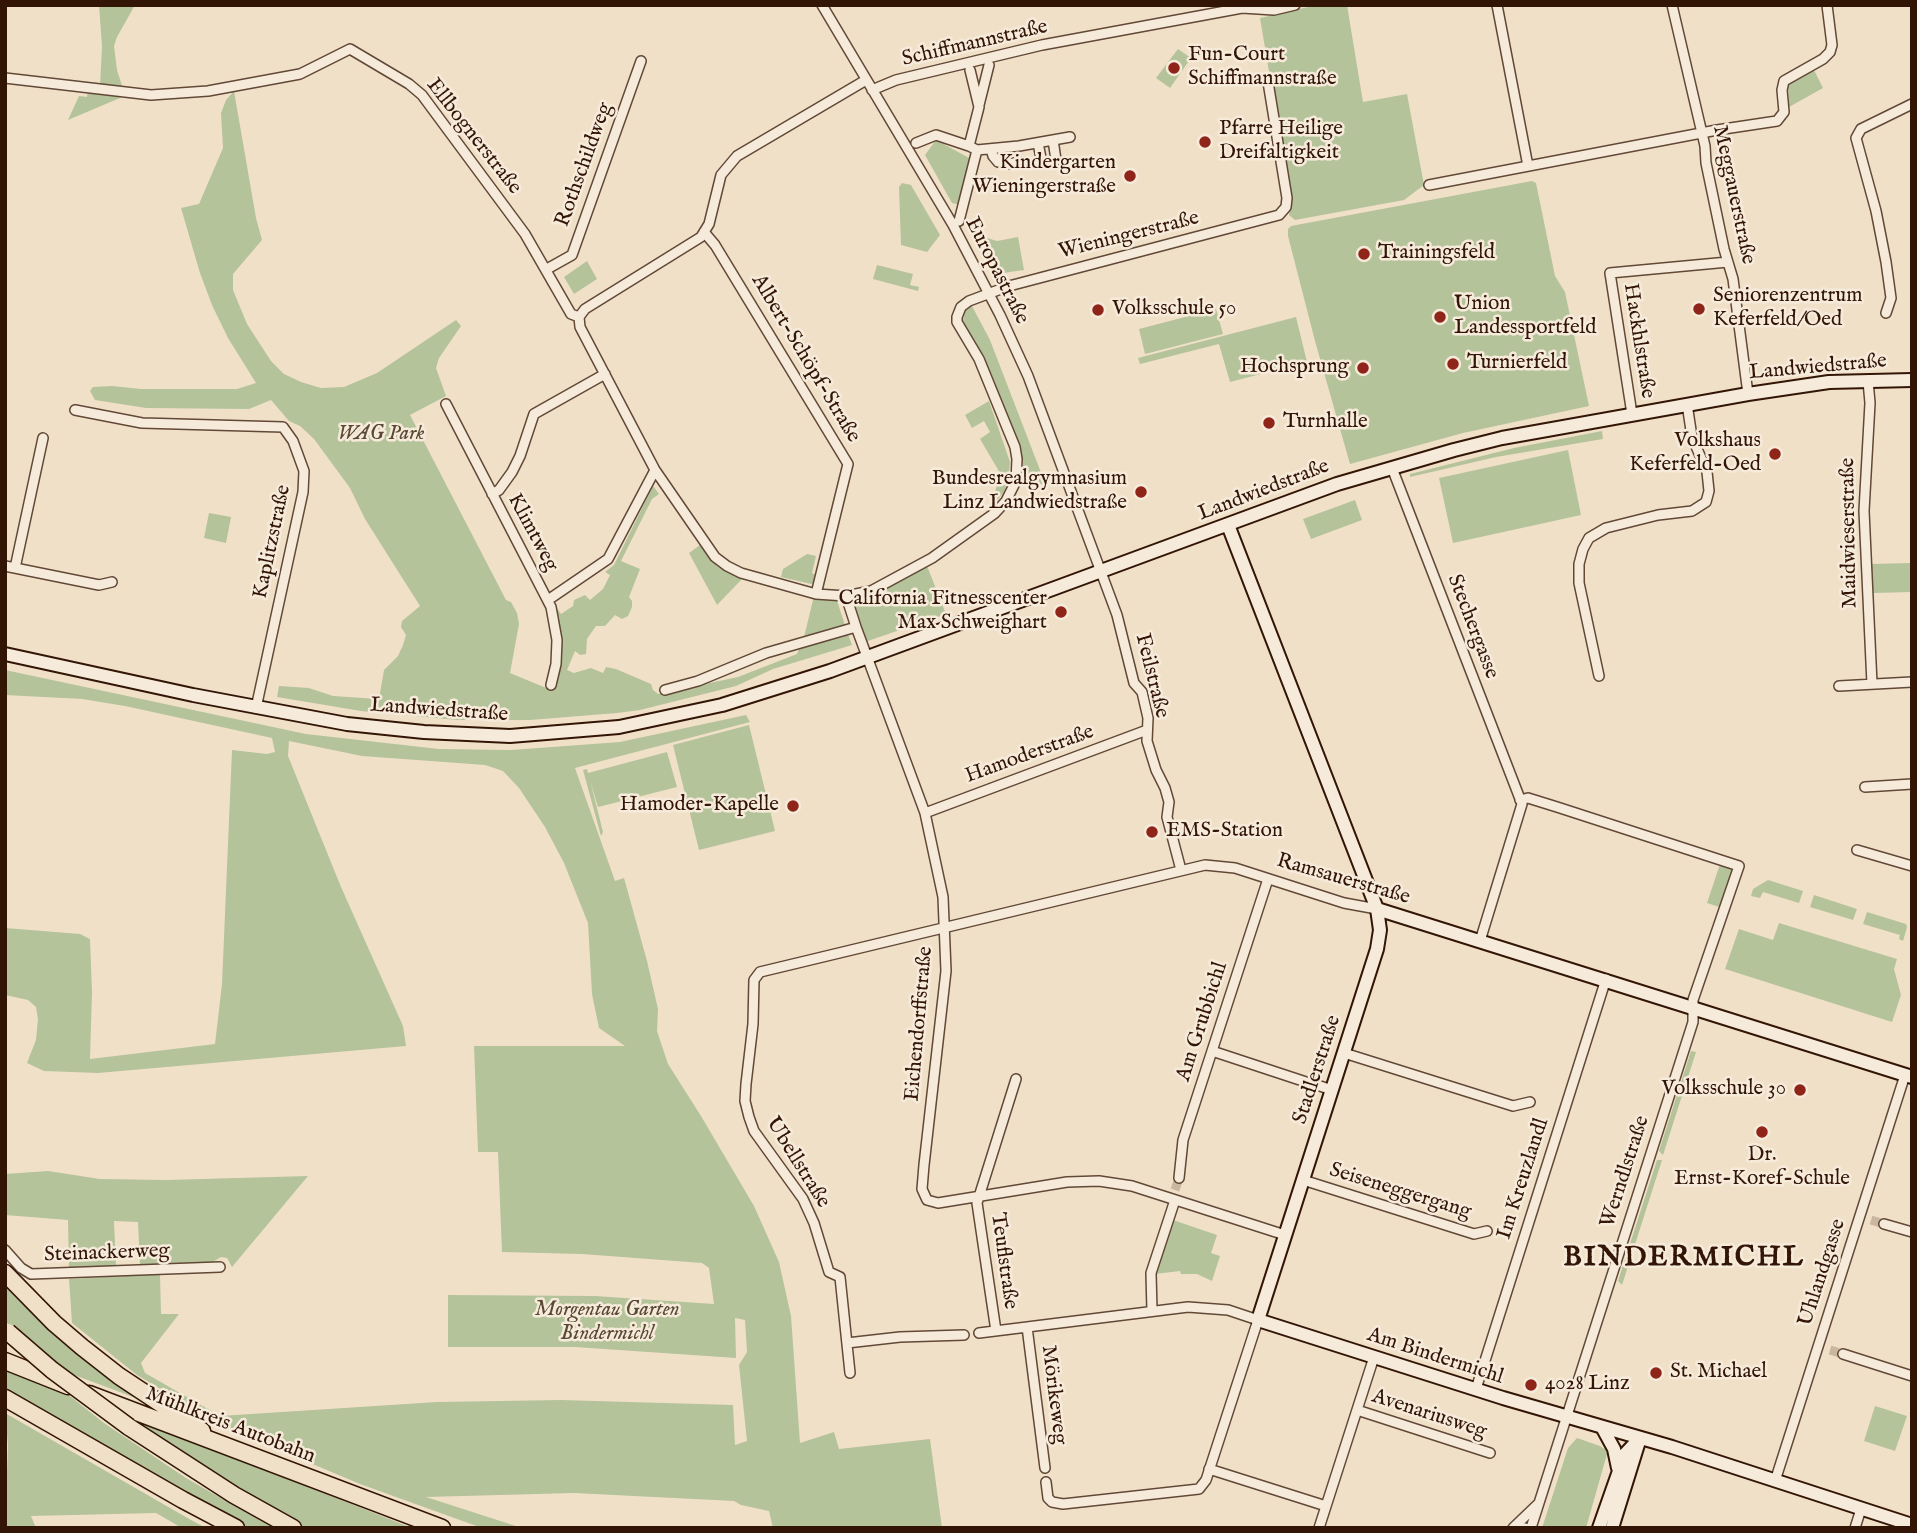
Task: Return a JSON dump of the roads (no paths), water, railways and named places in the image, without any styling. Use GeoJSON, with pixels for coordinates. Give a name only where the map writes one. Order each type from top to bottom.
{"type":"FeatureCollection","features":[{"type":"Feature","properties":{"kind":"highway"},"geometry":{"type":"LineString","coordinates":[[5,1273],[54,1323],[118,1376],[215,1441]]}},
{"type":"Feature","properties":{"kind":"highway"},"geometry":{"type":"LineString","coordinates":[[7,1331],[52,1370],[129,1427],[234,1495],[293,1528]]}},
{"type":"Feature","properties":{"kind":"highway","name":"Mühlkreis Autobahn"},"geometry":{"type":"LineString","coordinates":[[5,1361],[442,1528]]}},
{"type":"Feature","properties":{"kind":"highway"},"geometry":{"type":"LineString","coordinates":[[5,1398],[236,1528]]}},
{"type":"Feature","properties":{"kind":"main road","name":"Landwiedstraße"},"geometry":{"type":"LineString","coordinates":[[5,654],[256,708],[347,724],[424,732],[510,736],[619,727],[698,711],[779,688],[868,658],[1351,479],[1392,467],[1502,438],[1687,404],[1829,383],[1912,380]]}},
{"type":"Feature","properties":{"kind":"main road","name":"Stadlerstraße"},"geometry":{"type":"LineString","coordinates":[[1228,525],[1377,909],[1380,930],[1344,1053],[1326,1088],[1303,1180],[1258,1320]]}},
{"type":"Feature","properties":{"kind":"main road","name":"Ramsauerstraße"},"geometry":{"type":"LineString","coordinates":[[1377,909],[1908,1076]]}},
{"type":"Feature","properties":{"kind":"main road","name":"Am Bindermichl"},"geometry":{"type":"LineString","coordinates":[[1258,1320],[1912,1525]]}},
{"type":"Feature","properties":{"kind":"main road"},"geometry":{"type":"LineString","coordinates":[[1602,1427],[1615,1453],[1618,1471]]}},
{"type":"Feature","properties":{"kind":"main road"},"geometry":{"type":"LineString","coordinates":[[1599,1528],[1628,1448],[1640,1438]]}},
{"type":"Feature","properties":{"kind":"main road"},"geometry":{"type":"LineString","coordinates":[[1612,1528],[1640,1438]]}},
{"type":"Feature","properties":{"kind":"street","name":"Europastraße"},"geometry":{"type":"LineString","coordinates":[[822,5],[936,194],[989,293],[1028,376],[1101,572]]}},
{"type":"Feature","properties":{"kind":"street","name":"Schiffmannstraße"},"geometry":{"type":"LineString","coordinates":[[872,90],[896,80],[1042,45],[1242,8],[1274,10],[1295,5]]}},
{"type":"Feature","properties":{"kind":"street"},"geometry":{"type":"LineString","coordinates":[[1497,5],[1528,166]]}},
{"type":"Feature","properties":{"kind":"street","name":"Meggauerstraße"},"geometry":{"type":"LineString","coordinates":[[1672,5],[1733,279],[1748,394]]}},
{"type":"Feature","properties":{"kind":"street"},"geometry":{"type":"LineString","coordinates":[[1429,185],[1780,119],[1784,112],[1784,81],[1823,59],[1831,48],[1827,5]]}},
{"type":"Feature","properties":{"kind":"street","name":"Ellbognerstraße"},"geometry":{"type":"LineString","coordinates":[[5,78],[152,95],[208,91],[300,74],[350,49],[409,84],[422,95],[525,234],[571,314],[579,317]]}},
{"type":"Feature","properties":{"kind":"street","name":"Rothschildweg"},"geometry":{"type":"LineString","coordinates":[[547,269],[572,255],[641,61]]}},
{"type":"Feature","properties":{"kind":"street"},"geometry":{"type":"LineString","coordinates":[[979,107],[989,65]]}},
{"type":"Feature","properties":{"kind":"street","name":"Europastraße"},"geometry":{"type":"LineString","coordinates":[[960,221],[979,107],[970,70]]}},
{"type":"Feature","properties":{"kind":"street"},"geometry":{"type":"LineString","coordinates":[[866,80],[732,160],[721,175],[709,224],[695,242],[585,309],[579,317],[580,327],[655,470],[720,561],[741,573],[816,594],[846,597],[871,591],[932,558],[995,513],[1011,494],[1018,471],[1015,447],[994,393],[957,317],[964,304],[989,293]]}},
{"type":"Feature","properties":{"kind":"street","name":"Wieningerstraße"},"geometry":{"type":"LineString","coordinates":[[989,293],[1031,279],[1279,215],[1286,207],[1287,198],[1268,82]]}},
{"type":"Feature","properties":{"kind":"street"},"geometry":{"type":"LineString","coordinates":[[1886,313],[1891,298],[1886,261],[1876,211],[1856,138],[1861,129],[1912,104]]}},
{"type":"Feature","properties":{"kind":"street"},"geometry":{"type":"LineString","coordinates":[[916,143],[936,135],[973,148],[992,149],[1070,137]]}},
{"type":"Feature","properties":{"kind":"street"},"geometry":{"type":"LineString","coordinates":[[1053,141],[1056,160]]}},
{"type":"Feature","properties":{"kind":"street"},"geometry":{"type":"LineString","coordinates":[[1038,143],[1042,163]]}},
{"type":"Feature","properties":{"kind":"street"},"geometry":{"type":"LineString","coordinates":[[992,149],[998,162],[1023,165],[1019,146]]}},
{"type":"Feature","properties":{"kind":"street","name":"Albert-Schöpf-Straße"},"geometry":{"type":"LineString","coordinates":[[704,232],[715,244],[848,464],[816,594]]}},
{"type":"Feature","properties":{"kind":"street","name":"Hackhlstraße"},"geometry":{"type":"LineString","coordinates":[[1632,414],[1610,273],[1728,262]]}},
{"type":"Feature","properties":{"kind":"street"},"geometry":{"type":"LineString","coordinates":[[492,494],[505,484],[512,472],[534,414],[605,374]]}},
{"type":"Feature","properties":{"kind":"street","name":"Maidwieserstraße"},"geometry":{"type":"LineString","coordinates":[[1868,381],[1870,404],[1864,511],[1872,684]]}},
{"type":"Feature","properties":{"kind":"street","name":"Klimtweg"},"geometry":{"type":"LineString","coordinates":[[446,404],[548,600],[557,640],[556,664],[551,685]]}},
{"type":"Feature","properties":{"kind":"street"},"geometry":{"type":"LineString","coordinates":[[1599,676],[1579,583],[1579,564],[1583,549],[1589,538],[1606,528],[1658,515],[1692,511],[1706,502],[1709,482],[1703,460],[1692,437],[1687,404]]}},
{"type":"Feature","properties":{"kind":"street","name":"Kaplitzstraße"},"geometry":{"type":"LineString","coordinates":[[75,410],[142,423],[283,427],[293,441],[304,471],[303,492],[256,708]]}},
{"type":"Feature","properties":{"kind":"street"},"geometry":{"type":"LineString","coordinates":[[43,438],[10,567],[99,586],[112,582]]}},
{"type":"Feature","properties":{"kind":"street","name":"Stechergasse"},"geometry":{"type":"LineString","coordinates":[[1392,467],[1520,800]]}},
{"type":"Feature","properties":{"kind":"street"},"geometry":{"type":"LineString","coordinates":[[548,600],[608,559],[655,470]]}},
{"type":"Feature","properties":{"kind":"street","name":"Feilstraße"},"geometry":{"type":"LineString","coordinates":[[1101,572],[1120,626],[1134,683],[1142,692],[1148,718],[1147,741],[1169,802],[1167,817],[1181,870]]}},
{"type":"Feature","properties":{"kind":"street"},"geometry":{"type":"LineString","coordinates":[[846,597],[868,658]]}},
{"type":"Feature","properties":{"kind":"street"},"geometry":{"type":"LineString","coordinates":[[665,690],[698,681],[766,653],[856,627]]}},
{"type":"Feature","properties":{"kind":"street","name":"Eichendorffstraße"},"geometry":{"type":"LineString","coordinates":[[868,658],[925,813],[936,858],[946,929],[945,991],[927,1131],[923,1195]]}},
{"type":"Feature","properties":{"kind":"street"},"geometry":{"type":"LineString","coordinates":[[1839,686],[1912,682]]}},
{"type":"Feature","properties":{"kind":"street","name":"Hamoderstraße"},"geometry":{"type":"LineString","coordinates":[[925,813],[1147,730]]}},
{"type":"Feature","properties":{"kind":"street"},"geometry":{"type":"LineString","coordinates":[[1865,787],[1912,785]]}},
{"type":"Feature","properties":{"kind":"street","name":"Werndlstraße"},"geometry":{"type":"LineString","coordinates":[[1520,800],[1528,798],[1739,866],[1721,925],[1712,943],[1693,1000],[1693,1022],[1531,1528]]}},
{"type":"Feature","properties":{"kind":"street"},"geometry":{"type":"LineString","coordinates":[[1480,941],[1521,812],[1520,800]]}},
{"type":"Feature","properties":{"kind":"street"},"geometry":{"type":"LineString","coordinates":[[1857,850],[1912,866]]}},
{"type":"Feature","properties":{"kind":"street","name":"Ramsauerstraße"},"geometry":{"type":"LineString","coordinates":[[756,975],[1181,870],[1215,865],[1268,878],[1344,903],[1377,909]]}},
{"type":"Feature","properties":{"kind":"street","name":"Am Grubbichl"},"geometry":{"type":"LineString","coordinates":[[1179,1178],[1181,1145],[1268,878]]}},
{"type":"Feature","properties":{"kind":"street","name":"Ubellstraße"},"geometry":{"type":"LineString","coordinates":[[756,975],[745,1101],[754,1131],[803,1199],[814,1223],[829,1272],[840,1277],[847,1343]]}},
{"type":"Feature","properties":{"kind":"street","name":"Im Kreuzlandl"},"geometry":{"type":"LineString","coordinates":[[1476,1390],[1606,979]]}},
{"type":"Feature","properties":{"kind":"street"},"geometry":{"type":"LineString","coordinates":[[1212,1051],[1306,1082]]}},
{"type":"Feature","properties":{"kind":"street"},"geometry":{"type":"LineString","coordinates":[[1344,1053],[1513,1106],[1530,1102]]}},
{"type":"Feature","properties":{"kind":"street","name":"Uhlandgasse"},"geometry":{"type":"LineString","coordinates":[[1775,1481],[1823,1348],[1860,1216],[1908,1076]]}},
{"type":"Feature","properties":{"kind":"street"},"geometry":{"type":"LineString","coordinates":[[979,1197],[1016,1079]]}},
{"type":"Feature","properties":{"kind":"street","name":"Teuflstraße"},"geometry":{"type":"LineString","coordinates":[[923,1195],[927,1200],[938,1203],[1085,1180],[1121,1184],[1174,1196],[1285,1236]]}},
{"type":"Feature","properties":{"kind":"street","name":"Seiseneggergang"},"geometry":{"type":"LineString","coordinates":[[1303,1180],[1474,1234],[1487,1231]]}},
{"type":"Feature","properties":{"kind":"street"},"geometry":{"type":"LineString","coordinates":[[1152,1311],[1151,1273],[1174,1196]]}},
{"type":"Feature","properties":{"kind":"street","name":"Teuflstraße"},"geometry":{"type":"LineString","coordinates":[[979,1197],[977,1203],[996,1331]]}},
{"type":"Feature","properties":{"kind":"street"},"geometry":{"type":"LineString","coordinates":[[1860,1216],[1871,1220]]}},
{"type":"Feature","properties":{"kind":"street"},"geometry":{"type":"LineString","coordinates":[[1884,1224],[1912,1233]]}},
{"type":"Feature","properties":{"kind":"street","name":"Steinackerweg"},"geometry":{"type":"LineString","coordinates":[[5,1250],[21,1268],[31,1274],[220,1268]]}},
{"type":"Feature","properties":{"kind":"street","name":"Am Bindermichl"},"geometry":{"type":"LineString","coordinates":[[979,1333],[1188,1307],[1228,1310],[1258,1320]]}},
{"type":"Feature","properties":{"kind":"street","name":"Stadlerstraße"},"geometry":{"type":"LineString","coordinates":[[1046,1482],[1048,1498],[1052,1502],[1072,1504],[1199,1489],[1206,1480],[1258,1320]]}},
{"type":"Feature","properties":{"kind":"street","name":"Mörikeweg"},"geometry":{"type":"LineString","coordinates":[[1027,1327],[1045,1468]]}},
{"type":"Feature","properties":{"kind":"street"},"geometry":{"type":"LineString","coordinates":[[850,1373],[847,1343],[900,1337],[964,1335]]}},
{"type":"Feature","properties":{"kind":"street"},"geometry":{"type":"LineString","coordinates":[[1843,1354],[1912,1376]]}},
{"type":"Feature","properties":{"kind":"street","name":"Avenariusweg"},"geometry":{"type":"LineString","coordinates":[[1319,1528],[1374,1357]]}},
{"type":"Feature","properties":{"kind":"street","name":"Avenariusweg"},"geometry":{"type":"LineString","coordinates":[[1357,1410],[1490,1452]]}},
{"type":"Feature","properties":{"kind":"street"},"geometry":{"type":"LineString","coordinates":[[1209,1469],[1326,1506]]}},
{"type":"Feature","properties":{"kind":"street"},"geometry":{"type":"LineString","coordinates":[[1513,1528],[1539,1503]]}},
{"type":"Feature","properties":{"kind":"street"},"geometry":{"type":"LineString","coordinates":[[1855,1528],[1861,1508]]}},
{"type":"Feature","properties":{"kind":"tunnel"},"geometry":{"type":"LineString","coordinates":[[1175,1190],[1179,1178]]}},
{"type":"Feature","properties":{"kind":"tunnel"},"geometry":{"type":"LineString","coordinates":[[1871,1220],[1884,1224]]}},
{"type":"Feature","properties":{"kind":"tunnel"},"geometry":{"type":"LineString","coordinates":[[1830,1350],[1843,1354]]}},
{"type":"Feature","properties":{"kind":"place","name":"Fun-Court Schiffmannstraße"},"geometry":{"type":"Point","coordinates":[1174,68]}},
{"type":"Feature","properties":{"kind":"place","name":"Pfarre Heilige Dreifaltigkeit"},"geometry":{"type":"Point","coordinates":[1205,142]}},
{"type":"Feature","properties":{"kind":"place","name":"Kindergarten Wieningerstraße"},"geometry":{"type":"Point","coordinates":[1130,176]}},
{"type":"Feature","properties":{"kind":"place","name":"Trainingsfeld"},"geometry":{"type":"Point","coordinates":[1364,254]}},
{"type":"Feature","properties":{"kind":"place","name":"Seniorenzentrum Keferfeld/Oed"},"geometry":{"type":"Point","coordinates":[1699,309]}},
{"type":"Feature","properties":{"kind":"place","name":"Volksschule 50"},"geometry":{"type":"Point","coordinates":[1098,310]}},
{"type":"Feature","properties":{"kind":"place","name":"Union Landessportfeld"},"geometry":{"type":"Point","coordinates":[1440,317]}},
{"type":"Feature","properties":{"kind":"place","name":"Turnierfeld"},"geometry":{"type":"Point","coordinates":[1453,364]}},
{"type":"Feature","properties":{"kind":"place","name":"Hochsprung"},"geometry":{"type":"Point","coordinates":[1363,368]}},
{"type":"Feature","properties":{"kind":"place","name":"Turnhalle"},"geometry":{"type":"Point","coordinates":[1269,423]}},
{"type":"Feature","properties":{"kind":"place","name":"Volkshaus Keferfeld-Oed"},"geometry":{"type":"Point","coordinates":[1775,454]}},
{"type":"Feature","properties":{"kind":"place","name":"Bundesrealgymnasium Linz Landwiedstraße"},"geometry":{"type":"Point","coordinates":[1141,492]}},
{"type":"Feature","properties":{"kind":"place","name":"California Fitnesscenter Max Schweighart"},"geometry":{"type":"Point","coordinates":[1061,612]}},
{"type":"Feature","properties":{"kind":"place","name":"Hamoder-Kapelle"},"geometry":{"type":"Point","coordinates":[793,806]}},
{"type":"Feature","properties":{"kind":"place","name":"EMS-Station"},"geometry":{"type":"Point","coordinates":[1152,832]}},
{"type":"Feature","properties":{"kind":"place","name":"Volksschule 30"},"geometry":{"type":"Point","coordinates":[1800,1090]}},
{"type":"Feature","properties":{"kind":"place","name":"Dr. Ernst-Koref-Schule"},"geometry":{"type":"Point","coordinates":[1762,1132]}},
{"type":"Feature","properties":{"kind":"place","name":"St. Michael"},"geometry":{"type":"Point","coordinates":[1656,1373]}},
{"type":"Feature","properties":{"kind":"place","name":"4028 Linz"},"geometry":{"type":"Point","coordinates":[1531,1385]}},
{"type":"Feature","properties":{"kind":"district","name":"BINDERMICHL"},"geometry":{"type":"Point","coordinates":[1684,1259]}},
{"type":"Feature","properties":{"kind":"park label","name":"WAG Park"},"geometry":{"type":"Point","coordinates":[381,435]}},
{"type":"Feature","properties":{"kind":"park label","name":"Morgentau Garten Bindermichl"},"geometry":{"type":"Point","coordinates":[607,1323]}}]}
